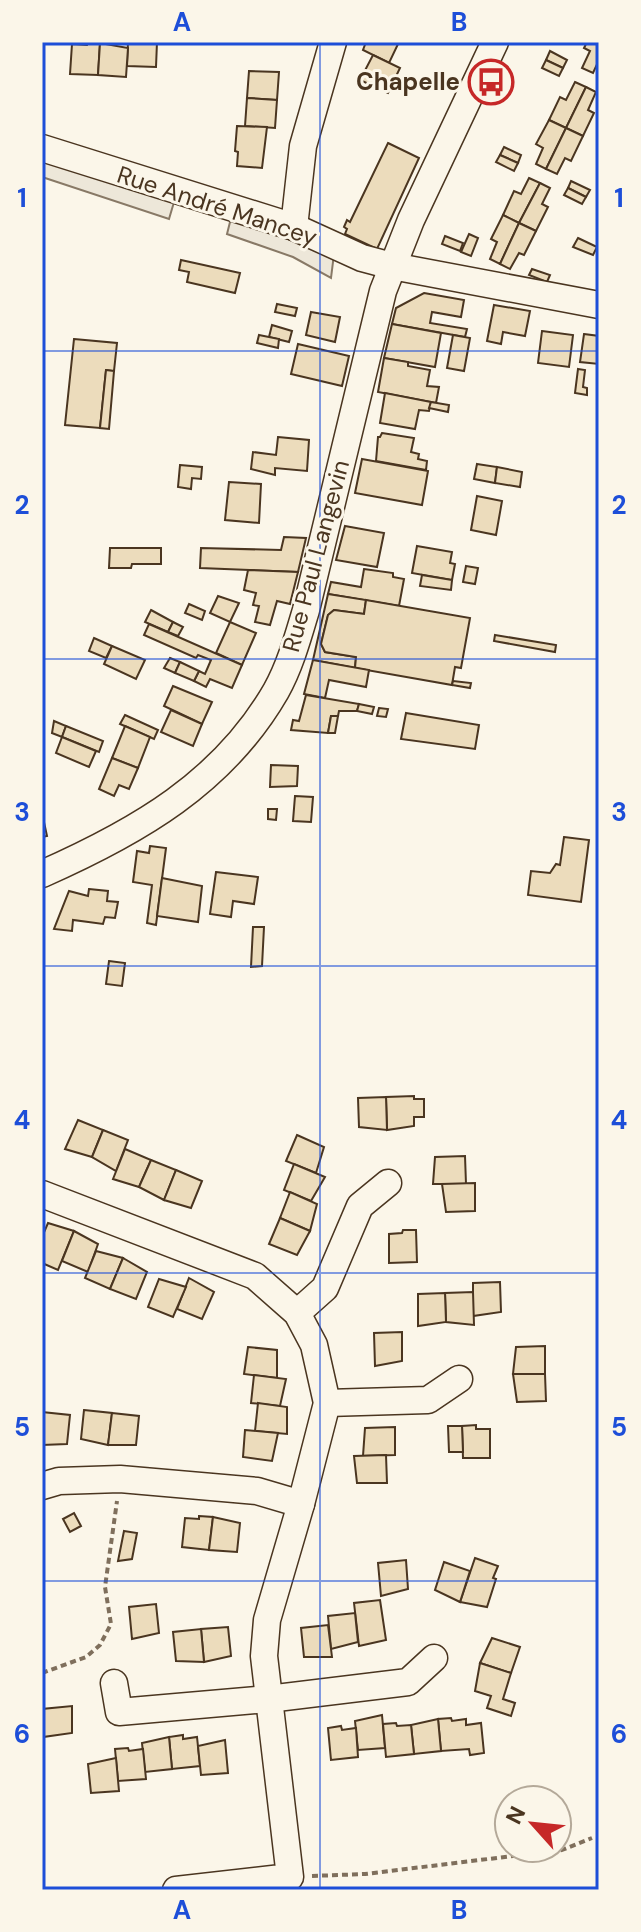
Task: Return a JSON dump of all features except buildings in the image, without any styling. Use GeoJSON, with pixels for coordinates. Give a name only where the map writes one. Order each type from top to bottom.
{"type":"FeatureCollection","features":[{"type":"Feature","properties":{"kind":"street"},"geometry":{"type":"LineString","coordinates":[[294,227],[303,146],[333,42]]}},
{"type":"Feature","properties":{"kind":"street","name":"Rue Paul Langevin"},"geometry":{"type":"LineString","coordinates":[[42,874],[82,856],[154,816],[200,784],[233,752],[277,689],[306,610],[380,302],[392,266],[495,42]]}},
{"type":"Feature","properties":{"kind":"street","name":"Rue André Mancey"},"geometry":{"type":"LineString","coordinates":[[42,148],[294,227],[362,258],[392,266],[596,298]]}},
{"type":"Feature","properties":{"kind":"street"},"geometry":{"type":"LineString","coordinates":[[297,1313],[325,1288],[360,1206],[388,1183]]}},
{"type":"Feature","properties":{"kind":"street"},"geometry":{"type":"LineString","coordinates":[[42,1194],[255,1276],[297,1313],[314,1345],[327,1403],[267,1620],[264,1656],[290,1877],[176,1890]]}},
{"type":"Feature","properties":{"kind":"street"},"geometry":{"type":"LineString","coordinates":[[327,1403],[428,1400],[459,1379]]}},
{"type":"Feature","properties":{"kind":"street"},"geometry":{"type":"LineString","coordinates":[[42,1486],[59,1481],[120,1479],[257,1491],[301,1504]]}},
{"type":"Feature","properties":{"kind":"street"},"geometry":{"type":"LineString","coordinates":[[114,1683],[119,1712],[268,1699],[408,1682],[434,1658]]}},
{"type":"Feature","properties":{"kind":"path"},"geometry":{"type":"LineString","coordinates":[[42,1673],[86,1657],[100,1645],[111,1624],[105,1587],[120,1479]]}},
{"type":"Feature","properties":{"kind":"path"},"geometry":{"type":"LineString","coordinates":[[290,1877],[365,1874],[562,1850],[592,1838]]}},
{"type":"Feature","properties":{"kind":"shaded area"},"geometry":{"type":"Polygon","coordinates":[[[42,148],[177,192],[169,219],[42,177],[42,148]]]}},
{"type":"Feature","properties":{"kind":"shaded area"},"geometry":{"type":"Polygon","coordinates":[[[233,210],[335,246],[331,278],[293,257],[227,234],[233,210]]]}},
{"type":"Feature","properties":{"kind":"place","name":"Chapelle"},"geometry":{"type":"Point","coordinates":[491,82]}}]}
